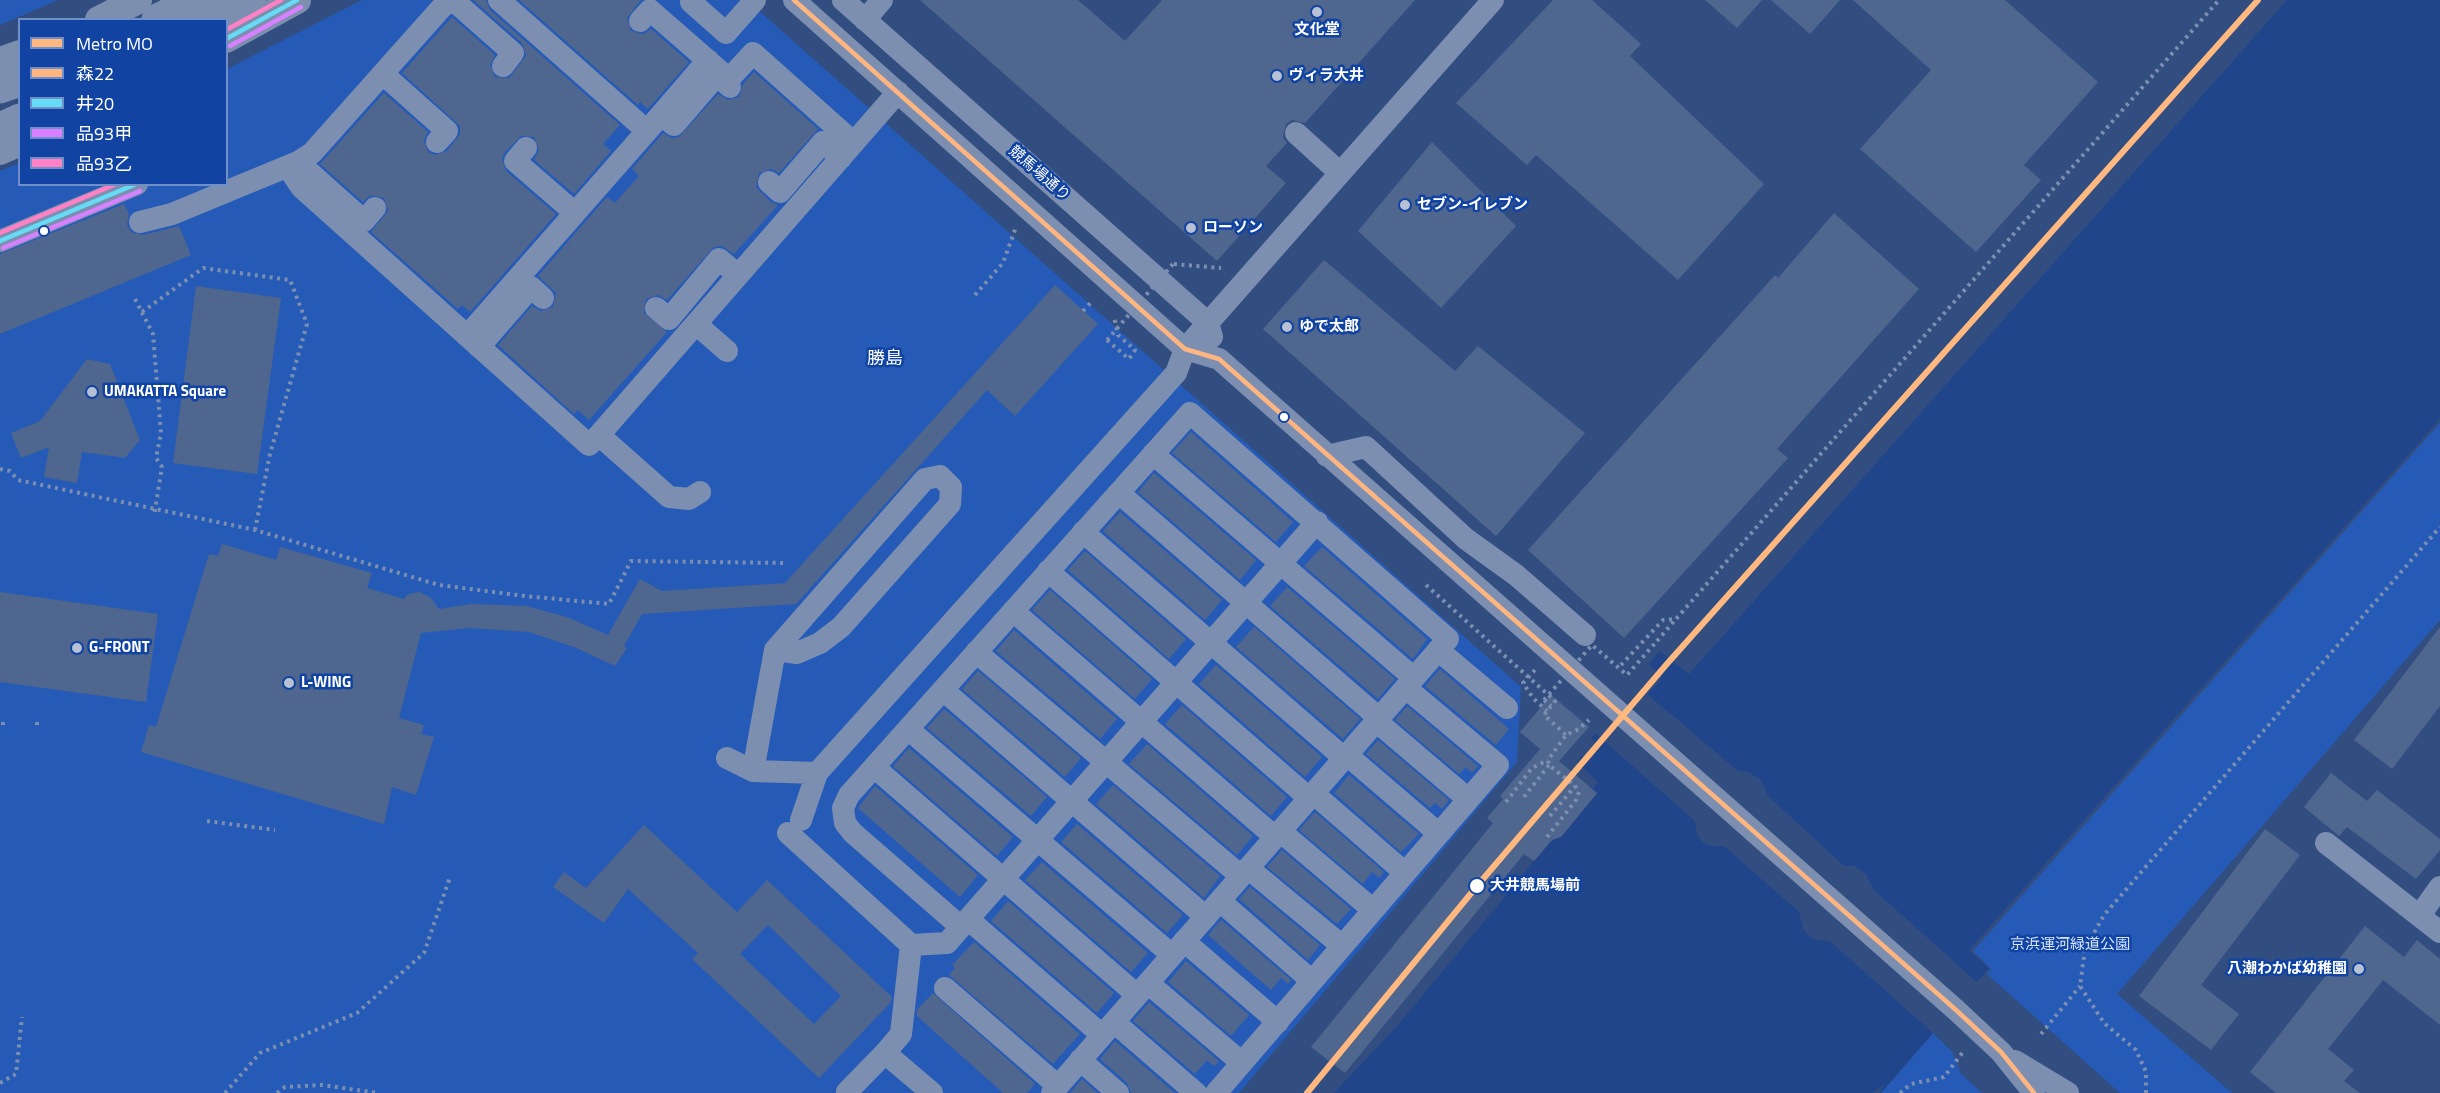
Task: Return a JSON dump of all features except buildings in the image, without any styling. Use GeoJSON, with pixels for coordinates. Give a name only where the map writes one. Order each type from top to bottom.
{"type":"FeatureCollection","features":[{"type":"Feature","properties":{"kind":"highway"},"geometry":{"type":"LineString","coordinates":[[162,18],[198,0]]}},
{"type":"Feature","properties":{"kind":"highway"},"geometry":{"type":"LineString","coordinates":[[217,18],[250,0]]}},
{"type":"Feature","properties":{"kind":"highway"},"geometry":{"type":"LineString","coordinates":[[0,87],[18,81]]}},
{"type":"Feature","properties":{"kind":"highway"},"geometry":{"type":"LineString","coordinates":[[0,113],[18,106]]}},
{"type":"Feature","properties":{"kind":"highway"},"geometry":{"type":"LineString","coordinates":[[0,129],[18,121]]}},
{"type":"Feature","properties":{"kind":"main road"},"geometry":{"type":"LineString","coordinates":[[103,18],[138,0]]}},
{"type":"Feature","properties":{"kind":"main road"},"geometry":{"type":"LineString","coordinates":[[228,38],[297,0]]}},
{"type":"Feature","properties":{"kind":"main road"},"geometry":{"type":"LineString","coordinates":[[0,62],[18,55]]}},
{"type":"Feature","properties":{"kind":"main road"},"geometry":{"type":"LineString","coordinates":[[0,151],[18,143]]}},
{"type":"Feature","properties":{"kind":"street"},"geometry":{"type":"LineString","coordinates":[[140,222],[172,214],[298,162],[312,153],[443,6],[453,0],[513,53],[503,66]]}},
{"type":"Feature","properties":{"kind":"street"},"geometry":{"type":"LineString","coordinates":[[499,0],[654,123],[674,125],[717,75],[730,87]]}},
{"type":"Feature","properties":{"kind":"street"},"geometry":{"type":"LineString","coordinates":[[693,0],[691,2],[726,33],[755,0]]}},
{"type":"Feature","properties":{"kind":"street"},"geometry":{"type":"LineString","coordinates":[[794,0],[1185,349],[1220,359],[1956,1010],[2001,1052],[2034,1093]]}},
{"type":"Feature","properties":{"kind":"street","name":"競馬場通り"},"geometry":{"type":"LineString","coordinates":[[843,0],[1208,323]]}},
{"type":"Feature","properties":{"kind":"street"},"geometry":{"type":"LineString","coordinates":[[865,20],[882,0]]}},
{"type":"Feature","properties":{"kind":"street"},"geometry":{"type":"LineString","coordinates":[[1317,522],[947,943],[911,945],[795,826],[817,773],[1176,373],[1185,349],[1493,0]]}},
{"type":"Feature","properties":{"kind":"street"},"geometry":{"type":"LineString","coordinates":[[640,21],[650,10],[729,79],[753,53],[847,150]]}},
{"type":"Feature","properties":{"kind":"street"},"geometry":{"type":"LineString","coordinates":[[473,341],[575,213],[708,60]]}},
{"type":"Feature","properties":{"kind":"street"},"geometry":{"type":"LineString","coordinates":[[383,74],[447,131],[437,142]]}},
{"type":"Feature","properties":{"kind":"street"},"geometry":{"type":"LineString","coordinates":[[298,162],[293,175],[301,187],[589,446],[898,92]]}},
{"type":"Feature","properties":{"kind":"street"},"geometry":{"type":"LineString","coordinates":[[1296,133],[1340,173]]}},
{"type":"Feature","properties":{"kind":"street"},"geometry":{"type":"LineString","coordinates":[[769,182],[780,192],[823,142],[847,150]]}},
{"type":"Feature","properties":{"kind":"street"},"geometry":{"type":"LineString","coordinates":[[526,148],[514,161],[575,213]]}},
{"type":"Feature","properties":{"kind":"street"},"geometry":{"type":"LineString","coordinates":[[298,162],[364,221],[375,208]]}},
{"type":"Feature","properties":{"kind":"street"},"geometry":{"type":"LineString","coordinates":[[0,241],[132,186]]}},
{"type":"Feature","properties":{"kind":"street"},"geometry":{"type":"LineString","coordinates":[[656,309],[669,319],[719,259],[738,275]]}},
{"type":"Feature","properties":{"kind":"street"},"geometry":{"type":"LineString","coordinates":[[473,341],[531,287],[543,298]]}},
{"type":"Feature","properties":{"kind":"street"},"geometry":{"type":"LineString","coordinates":[[1208,323],[1220,359]]}},
{"type":"Feature","properties":{"kind":"street"},"geometry":{"type":"LineString","coordinates":[[696,324],[727,351]]}},
{"type":"Feature","properties":{"kind":"street"},"geometry":{"type":"LineString","coordinates":[[945,987],[1055,1090],[1080,1060],[1108,1028],[1142,989],[1178,948],[1213,909],[1448,639],[1190,413],[849,795],[843,808],[845,823],[965,923],[1108,1028],[1196,1093]]}},
{"type":"Feature","properties":{"kind":"street"},"geometry":{"type":"LineString","coordinates":[[599,435],[669,497],[689,499],[700,492]]}},
{"type":"Feature","properties":{"kind":"street"},"geometry":{"type":"LineString","coordinates":[[1328,456],[1366,447],[1466,539],[1516,575],[1586,634]]}},
{"type":"Feature","properties":{"kind":"street"},"geometry":{"type":"LineString","coordinates":[[1153,454],[1281,564],[1498,765],[1216,1093]]}},
{"type":"Feature","properties":{"kind":"street"},"geometry":{"type":"LineString","coordinates":[[753,771],[774,650],[926,479],[940,476],[951,487],[951,504],[841,627],[820,643],[797,653],[774,650]]}},
{"type":"Feature","properties":{"kind":"street"},"geometry":{"type":"LineString","coordinates":[[1119,493],[1468,800]]}},
{"type":"Feature","properties":{"kind":"street"},"geometry":{"type":"LineString","coordinates":[[1083,532],[1345,757],[1438,833]]}},
{"type":"Feature","properties":{"kind":"street"},"geometry":{"type":"LineString","coordinates":[[1048,572],[1311,796],[1404,872]]}},
{"type":"Feature","properties":{"kind":"street"},"geometry":{"type":"LineString","coordinates":[[1013,611],[1142,722],[1372,909]]}},
{"type":"Feature","properties":{"kind":"street"},"geometry":{"type":"LineString","coordinates":[[1438,650],[1507,708]]}},
{"type":"Feature","properties":{"kind":"street"},"geometry":{"type":"LineString","coordinates":[[976,652],[1106,762],[1244,872],[1341,945]]}},
{"type":"Feature","properties":{"kind":"street"},"geometry":{"type":"LineString","coordinates":[[943,690],[1072,801],[1213,909],[1312,981]]}},
{"type":"Feature","properties":{"kind":"street"},"geometry":{"type":"LineString","coordinates":[[908,729],[1038,840],[1278,1022]]}},
{"type":"Feature","properties":{"kind":"street"},"geometry":{"type":"LineString","coordinates":[[727,758],[753,771],[817,773]]}},
{"type":"Feature","properties":{"kind":"street"},"geometry":{"type":"LineString","coordinates":[[874,767],[1004,879],[1142,989],[1242,1063]]}},
{"type":"Feature","properties":{"kind":"street"},"geometry":{"type":"LineString","coordinates":[[2326,843],[2440,932]]}},
{"type":"Feature","properties":{"kind":"street"},"geometry":{"type":"LineString","coordinates":[[2420,915],[2440,887]]}},
{"type":"Feature","properties":{"kind":"street"},"geometry":{"type":"LineString","coordinates":[[847,1092],[901,1034],[911,945]]}},
{"type":"Feature","properties":{"kind":"street"},"geometry":{"type":"LineString","coordinates":[[2001,1052],[2067,1093]]}},
{"type":"Feature","properties":{"kind":"street"},"geometry":{"type":"LineString","coordinates":[[885,1053],[932,1093]]}},
{"type":"Feature","properties":{"kind":"street"},"geometry":{"type":"LineString","coordinates":[[1080,1060],[1118,1093]]}},
{"type":"Feature","properties":{"kind":"path"},"geometry":{"type":"LineString","coordinates":[[1551,706],[1544,699],[1592,645],[1627,675],[2219,0]]}},
{"type":"Feature","properties":{"kind":"path"},"geometry":{"type":"LineString","coordinates":[[975,295],[1003,263],[1016,227]]}},
{"type":"Feature","properties":{"kind":"path"},"geometry":{"type":"LineString","coordinates":[[1114,317],[1118,335],[1136,350],[1129,359],[1107,340],[1173,264],[1221,268]]}},
{"type":"Feature","properties":{"kind":"path"},"geometry":{"type":"LineString","coordinates":[[142,312],[203,268],[290,280],[307,324],[270,454],[255,530]]}},
{"type":"Feature","properties":{"kind":"path"},"geometry":{"type":"LineString","coordinates":[[135,299],[153,334],[160,422],[156,458],[162,467],[154,516]]}},
{"type":"Feature","properties":{"kind":"path"},"geometry":{"type":"LineString","coordinates":[[1083,311],[1093,300]]}},
{"type":"Feature","properties":{"kind":"path"},"geometry":{"type":"LineString","coordinates":[[0,469],[10,471],[18,480],[255,530],[439,585],[609,604],[631,561],[786,564]]}},
{"type":"Feature","properties":{"kind":"path"},"geometry":{"type":"LineString","coordinates":[[2041,1034],[2080,986],[2085,949],[2104,915],[2440,527]]}},
{"type":"Feature","properties":{"kind":"path"},"geometry":{"type":"LineString","coordinates":[[1426,585],[1555,701],[1544,715],[1566,735]]}},
{"type":"Feature","properties":{"kind":"path"},"geometry":{"type":"LineString","coordinates":[[1621,665],[1663,620],[1676,619]]}},
{"type":"Feature","properties":{"kind":"path"},"geometry":{"type":"LineString","coordinates":[[1535,670],[1523,683],[1533,698],[1548,711]]}},
{"type":"Feature","properties":{"kind":"path"},"geometry":{"type":"LineString","coordinates":[[3,719],[3,725]]}},
{"type":"Feature","properties":{"kind":"path"},"geometry":{"type":"LineString","coordinates":[[1524,797],[1566,735],[1579,729],[1589,720]]}},
{"type":"Feature","properties":{"kind":"path"},"geometry":{"type":"LineString","coordinates":[[1547,837],[1576,800],[1579,792],[1548,763]]}},
{"type":"Feature","properties":{"kind":"path"},"geometry":{"type":"LineString","coordinates":[[1506,802],[1532,768],[1548,763]]}},
{"type":"Feature","properties":{"kind":"path"},"geometry":{"type":"LineString","coordinates":[[1550,816],[1575,786]]}},
{"type":"Feature","properties":{"kind":"path"},"geometry":{"type":"LineString","coordinates":[[207,821],[275,830]]}},
{"type":"Feature","properties":{"kind":"path"},"geometry":{"type":"LineString","coordinates":[[225,1093],[260,1053],[357,1014],[424,953],[450,877]]}},
{"type":"Feature","properties":{"kind":"path"},"geometry":{"type":"LineString","coordinates":[[2080,986],[2104,1023],[2136,1050],[2146,1072],[2146,1093]]}},
{"type":"Feature","properties":{"kind":"path"},"geometry":{"type":"LineString","coordinates":[[0,1083],[16,1074],[22,1017]]}},
{"type":"Feature","properties":{"kind":"path"},"geometry":{"type":"LineString","coordinates":[[1900,1093],[1911,1084],[1944,1077],[1964,1052]]}},
{"type":"Feature","properties":{"kind":"path"},"geometry":{"type":"LineString","coordinates":[[277,1093],[285,1087],[322,1085],[378,1093]]}},
{"type":"Feature","properties":{"kind":"green space"},"geometry":{"type":"Polygon","coordinates":[[[0,0],[58,0],[0,25],[0,0]]]}},
{"type":"Feature","properties":{"kind":"green space"},"geometry":{"type":"Polygon","coordinates":[[[362,0],[747,0],[1521,687],[1517,762],[1239,1093],[0,1093],[0,171],[18,163],[18,186],[228,186],[228,68],[362,0]]]}},
{"type":"Feature","properties":{"kind":"green space","name":"京浜運河緑道公園"},"geometry":{"type":"Polygon","coordinates":[[[2440,423],[2440,620],[2117,994],[2232,1093],[2120,1093],[1987,974],[1991,969],[1973,951],[2440,423]]]}},
{"type":"Feature","properties":{"kind":"green space"},"geometry":{"type":"Polygon","coordinates":[[[1933,1033],[1952,1052],[1961,1074],[1982,1093],[1881,1093],[1933,1033]]]}},
{"type":"Feature","properties":{"kind":"shaded area"},"geometry":{"type":"Polygon","coordinates":[[[2287,0],[2440,0],[2440,419],[1969,950],[1989,968],[1881,1093],[1879,1093],[1885,1084],[1872,1093],[1334,1093],[1397,1026],[1552,840],[1561,837],[1597,794],[1592,789],[1598,782],[1577,762],[1582,756],[1589,761],[1600,747],[1591,738],[1635,687],[1645,697],[1662,678],[1649,664],[1660,651],[1689,674],[2287,0]]]}},
{"type":"Feature","properties":{"kind":"pier"},"geometry":{"type":"Polygon","coordinates":[[[1635,684],[1738,771],[1748,772],[1761,780],[1768,796],[1844,866],[1854,866],[1866,874],[1874,890],[1979,984],[1934,1034],[1830,941],[1816,940],[1809,936],[1803,929],[1799,912],[1724,846],[1710,846],[1703,842],[1697,835],[1695,821],[1593,731],[1635,684]]]}},
{"type":"Feature","properties":{"kind":"metro line","name":"MO"},"geometry":{"type":"LineString","coordinates":[[1307,1093],[1477,886],[1666,665],[2258,0]]}},
{"type":"Feature","properties":{"kind":"transit line","name":"品93乙"},"geometry":{"type":"LineString","coordinates":[[228,29],[281,0]]}},
{"type":"Feature","properties":{"kind":"transit line","name":"井20"},"geometry":{"type":"LineString","coordinates":[[228,38],[297,0]]}},
{"type":"Feature","properties":{"kind":"transit line","name":"森22"},"geometry":{"type":"LineString","coordinates":[[794,0],[1185,349],[1219,359],[1956,1010],[2001,1052],[2034,1093]]}},
{"type":"Feature","properties":{"kind":"transit line","name":"品93甲"},"geometry":{"type":"LineString","coordinates":[[230,46],[301,7]]}},
{"type":"Feature","properties":{"kind":"transit line","name":"品93乙"},"geometry":{"type":"LineString","coordinates":[[0,233],[111,186]]}},
{"type":"Feature","properties":{"kind":"transit line","name":"井20"},"geometry":{"type":"LineString","coordinates":[[0,241],[131,186]]}},
{"type":"Feature","properties":{"kind":"transit line","name":"品93甲"},"geometry":{"type":"LineString","coordinates":[[3,248],[140,191]]}},
{"type":"Feature","properties":{"kind":"place","name":"文化堂"},"geometry":{"type":"Point","coordinates":[1317,12]}},
{"type":"Feature","properties":{"kind":"place","name":"ヴィラ大井"},"geometry":{"type":"Point","coordinates":[1277,76]}},
{"type":"Feature","properties":{"kind":"place","name":"セブン-イレブン"},"geometry":{"type":"Point","coordinates":[1405,205]}},
{"type":"Feature","properties":{"kind":"place","name":"ローソン"},"geometry":{"type":"Point","coordinates":[1191,228]}},
{"type":"Feature","properties":{"kind":"place","name":"ゆで太郎"},"geometry":{"type":"Point","coordinates":[1287,327]}},
{"type":"Feature","properties":{"kind":"place","name":"UMAKATTA Square"},"geometry":{"type":"Point","coordinates":[92,392]}},
{"type":"Feature","properties":{"kind":"place","name":"G-FRONT"},"geometry":{"type":"Point","coordinates":[77,648]}},
{"type":"Feature","properties":{"kind":"place","name":"L-WING"},"geometry":{"type":"Point","coordinates":[289,683]}},
{"type":"Feature","properties":{"kind":"place","name":"大井競馬場前"},"geometry":{"type":"Point","coordinates":[1477,886]}},
{"type":"Feature","properties":{"kind":"place","name":"八潮わかば幼稚園"},"geometry":{"type":"Point","coordinates":[2359,969]}},
{"type":"Feature","properties":{"kind":"district","name":"勝島"},"geometry":{"type":"Point","coordinates":[885,360]}}]}
